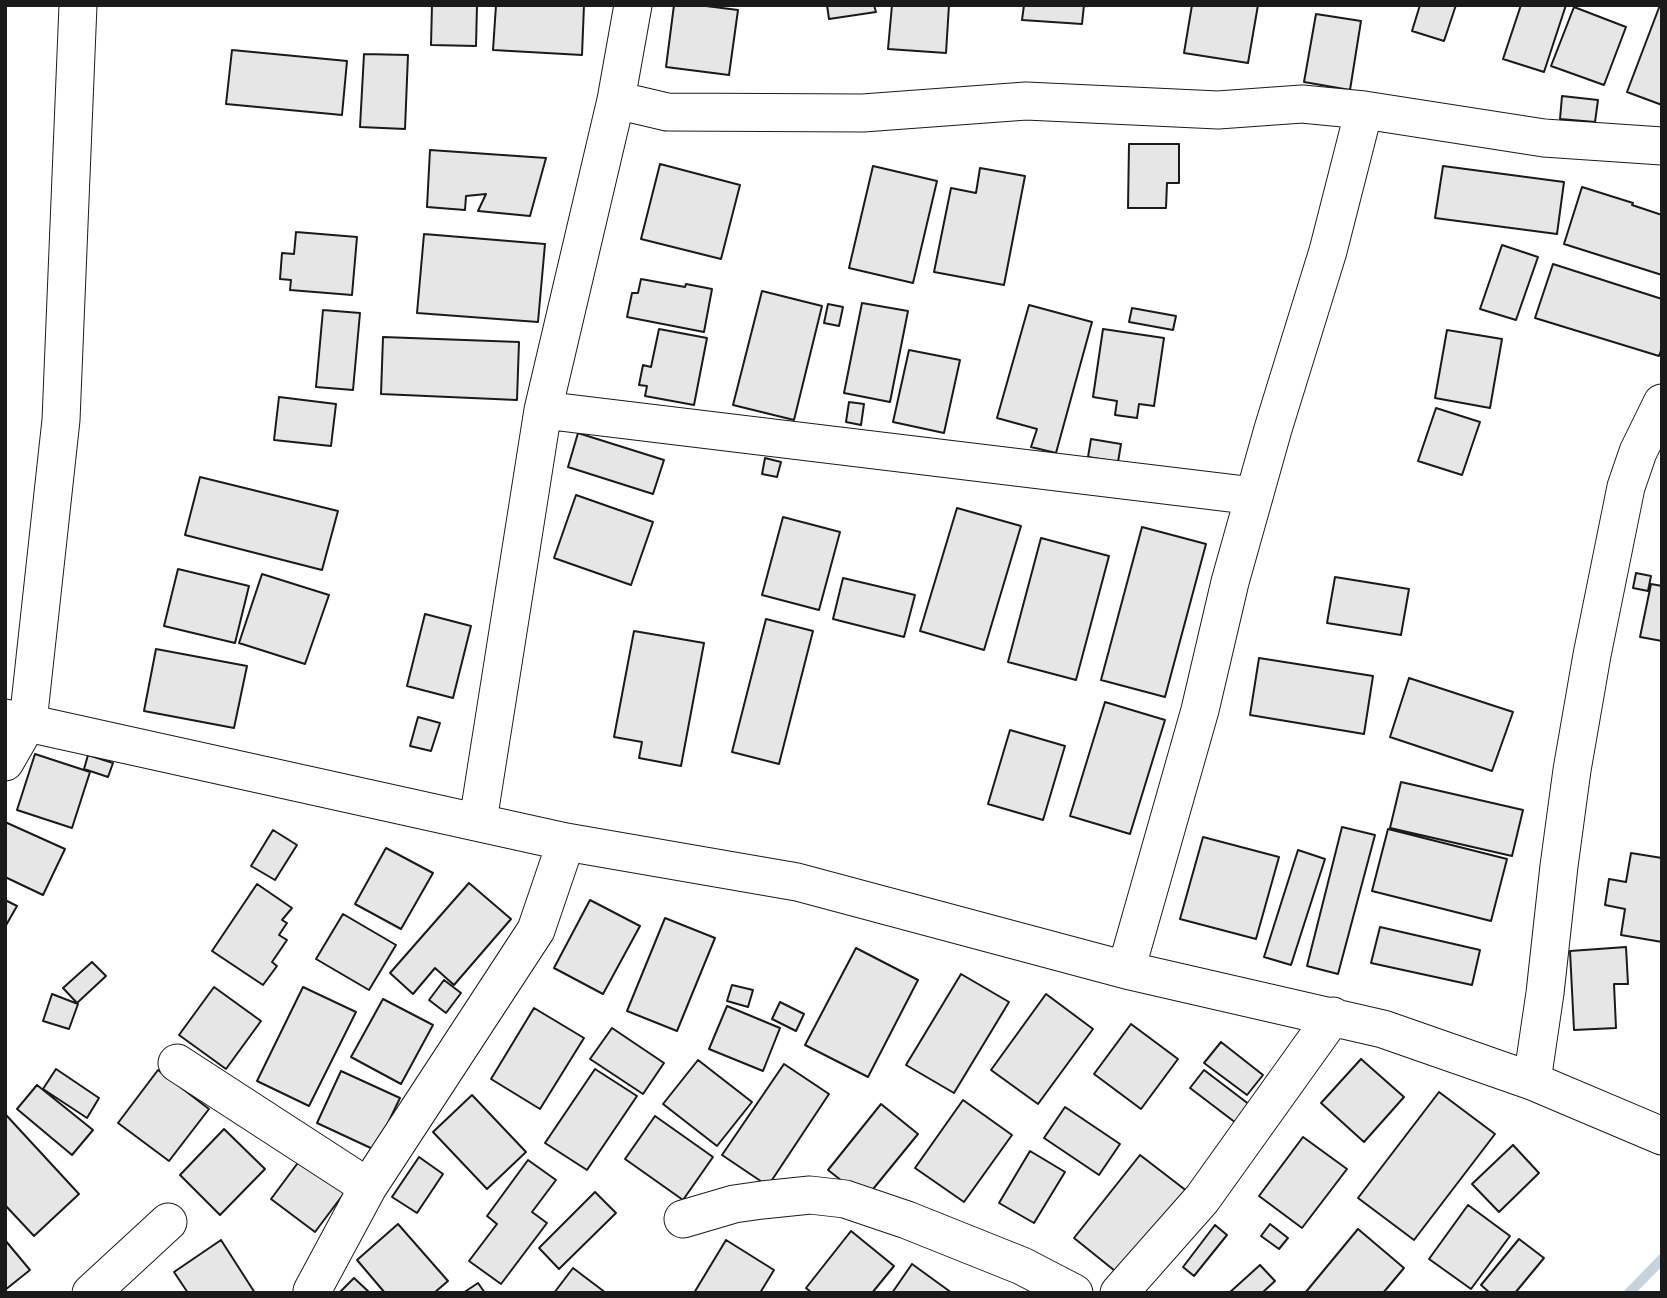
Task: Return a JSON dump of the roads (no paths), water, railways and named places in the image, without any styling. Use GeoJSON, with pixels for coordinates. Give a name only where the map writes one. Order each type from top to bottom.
{"type":"FeatureCollection","features":[{"type":"Feature","properties":{"kind":"street"},"geometry":{"type":"LineString","coordinates":[[5,762],[17,720],[61,420],[78,5]]}},
{"type":"Feature","properties":{"kind":"street"},"geometry":{"type":"LineString","coordinates":[[478,821],[544,410],[616,100],[633,5]]}},
{"type":"Feature","properties":{"kind":"street"},"geometry":{"type":"LineString","coordinates":[[616,100],[667,111],[863,113],[1026,101],[1218,110],[1302,104],[1544,138],[1662,146]]}},
{"type":"Feature","properties":{"kind":"street"},"geometry":{"type":"LineString","coordinates":[[1126,970],[1200,710],[1230,582],[1254,496],[1328,251],[1356,110]]}},
{"type":"Feature","properties":{"kind":"street"},"geometry":{"type":"LineString","coordinates":[[1532,1082],[1568,797],[1592,655],[1626,487],[1638,452],[1662,403]]}},
{"type":"Feature","properties":{"kind":"street"},"geometry":{"type":"LineString","coordinates":[[544,410],[1254,496]]}},
{"type":"Feature","properties":{"kind":"street"},"geometry":{"type":"LineString","coordinates":[[17,720],[566,842],[797,882],[1126,970],[1332,1016],[1383,1029],[1532,1082],[1654,1133]]}},
{"type":"Feature","properties":{"kind":"street"},"geometry":{"type":"LineString","coordinates":[[312,1292],[368,1187],[536,930],[566,842]]}},
{"type":"Feature","properties":{"kind":"street"},"geometry":{"type":"LineString","coordinates":[[1119,1293],[1202,1199],[1332,1016]]}},
{"type":"Feature","properties":{"kind":"street"},"geometry":{"type":"LineString","coordinates":[[177,1063],[368,1187]]}},
{"type":"Feature","properties":{"kind":"street"},"geometry":{"type":"LineString","coordinates":[[683,1219],[734,1204],[762,1200],[810,1195],[845,1199],[907,1220],[1022,1266],[1074,1293]]}},
{"type":"Feature","properties":{"kind":"street"},"geometry":{"type":"LineString","coordinates":[[91,1293],[168,1222]]}},
{"type":"Feature","properties":{"kind":"waterway"},"geometry":{"type":"LineString","coordinates":[[1629,1293],[1662,1259]]}}]}
